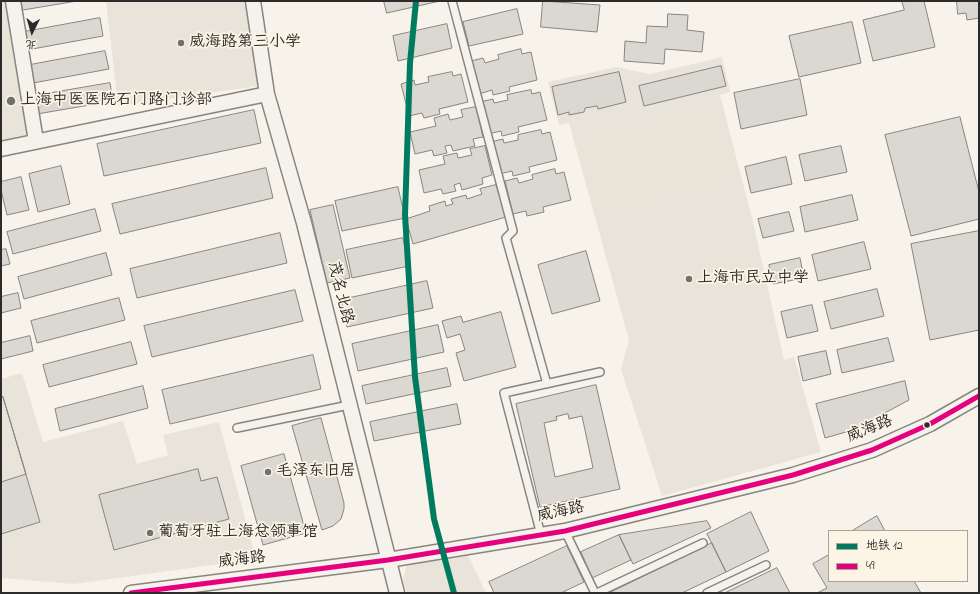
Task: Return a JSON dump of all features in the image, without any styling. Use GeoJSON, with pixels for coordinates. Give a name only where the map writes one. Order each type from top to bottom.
{"type":"FeatureCollection","features":[{"type":"Feature","properties":{"kind":"street"},"geometry":{"type":"LineString","coordinates":[[13,1],[36,141]]}},
{"type":"Feature","properties":{"kind":"street","name":"茂名北路"},"geometry":{"type":"LineString","coordinates":[[253,1],[267,94],[304,223],[397,593]]}},
{"type":"Feature","properties":{"kind":"street"},"geometry":{"type":"LineString","coordinates":[[1,148],[267,94]]}},
{"type":"Feature","properties":{"kind":"street","name":"威海路"},"geometry":{"type":"LineString","coordinates":[[131,593],[388,560],[565,531],[800,473],[872,450],[930,424],[979,396]]}},
{"type":"Feature","properties":{"kind":"lane"},"geometry":{"type":"LineString","coordinates":[[452,1],[513,231],[506,238],[547,384]]}},
{"type":"Feature","properties":{"kind":"lane"},"geometry":{"type":"LineString","coordinates":[[541,535],[504,393],[600,372]]}},
{"type":"Feature","properties":{"kind":"lane"},"geometry":{"type":"LineString","coordinates":[[237,428],[349,405]]}},
{"type":"Feature","properties":{"kind":"lane"},"geometry":{"type":"LineString","coordinates":[[565,531],[596,593],[703,543]]}},
{"type":"Feature","properties":{"kind":"lane"},"geometry":{"type":"LineString","coordinates":[[707,593],[766,565]]}},
{"type":"Feature","properties":{"kind":"shaded area","name":"上海中医医院石门路门诊部"},"geometry":{"type":"Polygon","coordinates":[[[1,1],[6,1],[28,138],[1,143],[1,1]]]}},
{"type":"Feature","properties":{"kind":"shaded area","name":"威海路第三小学"},"geometry":{"type":"Polygon","coordinates":[[[106,1],[245,1],[258,86],[118,106],[106,1]]]}},
{"type":"Feature","properties":{"kind":"shaded area","name":"上海市民立中学"},"geometry":{"type":"Polygon","coordinates":[[[722,57],[730,92],[720,95],[752,218],[784,360],[794,357],[821,452],[662,496],[621,369],[629,340],[569,123],[559,125],[548,82],[616,67],[650,74],[722,57]]]}},
{"type":"Feature","properties":{"kind":"shaded area"},"geometry":{"type":"Polygon","coordinates":[[[718,111],[734,172],[599,208],[582,147],[718,111]]]}},
{"type":"Feature","properties":{"kind":"shaded area"},"geometry":{"type":"Polygon","coordinates":[[[22,373],[43,442],[123,421],[137,464],[168,455],[163,435],[219,422],[256,559],[74,584],[1,578],[1,379],[22,373]]]}},
{"type":"Feature","properties":{"kind":"shaded area"},"geometry":{"type":"Polygon","coordinates":[[[466,551],[486,593],[407,593],[403,579],[406,567],[416,561],[466,551]]]}},
{"type":"Feature","properties":{"kind":"building"},"geometry":{"type":"Polygon","coordinates":[[[21,1],[77,1],[23,10],[21,1]]]}},
{"type":"Feature","properties":{"kind":"building"},"geometry":{"type":"Polygon","coordinates":[[[384,1],[440,1],[387,13],[384,1]]]}},
{"type":"Feature","properties":{"kind":"building"},"geometry":{"type":"Polygon","coordinates":[[[543,1],[600,5],[597,32],[541,27],[543,1]]]}},
{"type":"Feature","properties":{"kind":"building"},"geometry":{"type":"Polygon","coordinates":[[[902,1],[924,1],[935,47],[873,61],[863,20],[904,10],[902,1]]]}},
{"type":"Feature","properties":{"kind":"building"},"geometry":{"type":"Polygon","coordinates":[[[957,1],[979,1],[979,18],[967,20],[966,13],[958,14],[957,1]]]}},
{"type":"Feature","properties":{"kind":"building"},"geometry":{"type":"Polygon","coordinates":[[[517,9],[523,34],[469,46],[463,22],[517,9]]]}},
{"type":"Feature","properties":{"kind":"building"},"geometry":{"type":"Polygon","coordinates":[[[668,14],[688,15],[687,30],[704,32],[702,52],[665,49],[664,64],[624,61],[625,41],[646,43],[647,26],[667,27],[668,14]]]}},
{"type":"Feature","properties":{"kind":"building"},"geometry":{"type":"Polygon","coordinates":[[[100,18],[103,36],[27,50],[24,32],[100,18]]]}},
{"type":"Feature","properties":{"kind":"building"},"geometry":{"type":"Polygon","coordinates":[[[852,22],[861,63],[799,77],[789,36],[852,22]]]}},
{"type":"Feature","properties":{"kind":"building"},"geometry":{"type":"Polygon","coordinates":[[[447,24],[452,48],[398,61],[393,36],[447,24]]]}},
{"type":"Feature","properties":{"kind":"building"},"geometry":{"type":"Polygon","coordinates":[[[521,49],[522,54],[531,52],[537,80],[509,87],[510,91],[493,95],[492,90],[479,94],[471,61],[483,58],[485,63],[499,59],[498,55],[521,49]]]}},
{"type":"Feature","properties":{"kind":"building"},"geometry":{"type":"Polygon","coordinates":[[[105,51],[109,69],[33,83],[30,65],[105,51]]]}},
{"type":"Feature","properties":{"kind":"building"},"geometry":{"type":"Polygon","coordinates":[[[721,66],[726,86],[644,106],[639,86],[721,66]]]}},
{"type":"Feature","properties":{"kind":"building"},"geometry":{"type":"Polygon","coordinates":[[[452,72],[453,76],[461,74],[468,102],[439,109],[440,114],[424,118],[422,113],[409,116],[401,84],[414,80],[415,85],[429,82],[428,77],[452,72]]]}},
{"type":"Feature","properties":{"kind":"building"},"geometry":{"type":"Polygon","coordinates":[[[619,72],[626,102],[598,109],[597,106],[585,108],[584,112],[569,115],[569,112],[558,115],[552,87],[619,72]]]}},
{"type":"Feature","properties":{"kind":"building"},"geometry":{"type":"Polygon","coordinates":[[[800,79],[807,115],[741,129],[734,93],[800,79]]]}},
{"type":"Feature","properties":{"kind":"building"},"geometry":{"type":"Polygon","coordinates":[[[110,83],[113,101],[37,114],[34,96],[110,83]]]}},
{"type":"Feature","properties":{"kind":"building"},"geometry":{"type":"Polygon","coordinates":[[[531,90],[532,94],[540,92],[547,120],[518,127],[519,132],[502,136],[501,131],[488,134],[480,102],[493,99],[494,103],[508,100],[507,95],[531,90]]]}},
{"type":"Feature","properties":{"kind":"building"},"geometry":{"type":"Polygon","coordinates":[[[476,107],[483,137],[473,139],[475,146],[453,151],[451,145],[445,146],[447,153],[434,156],[432,150],[415,154],[410,132],[436,126],[434,118],[448,114],[450,120],[463,117],[461,110],[476,107]]]}},
{"type":"Feature","properties":{"kind":"building"},"geometry":{"type":"Polygon","coordinates":[[[254,110],[261,143],[104,176],[97,144],[254,110]]]}},
{"type":"Feature","properties":{"kind":"building"},"geometry":{"type":"Polygon","coordinates":[[[960,117],[979,192],[979,219],[911,236],[885,135],[960,117]]]}},
{"type":"Feature","properties":{"kind":"building"},"geometry":{"type":"Polygon","coordinates":[[[541,130],[542,134],[550,132],[557,160],[529,167],[530,172],[513,176],[512,171],[499,174],[491,142],[503,139],[504,143],[518,140],[518,135],[541,130]]]}},
{"type":"Feature","properties":{"kind":"building"},"geometry":{"type":"Polygon","coordinates":[[[485,146],[492,175],[482,178],[483,184],[462,190],[460,183],[454,185],[456,191],[443,194],[441,189],[424,193],[419,170],[445,164],[443,156],[457,153],[458,158],[472,155],[470,149],[485,146]]]}},
{"type":"Feature","properties":{"kind":"building"},"geometry":{"type":"Polygon","coordinates":[[[841,146],[847,172],[805,181],[799,155],[841,146]]]}},
{"type":"Feature","properties":{"kind":"building"},"geometry":{"type":"Polygon","coordinates":[[[786,157],[792,184],[751,193],[745,167],[786,157]]]}},
{"type":"Feature","properties":{"kind":"building"},"geometry":{"type":"Polygon","coordinates":[[[61,166],[70,204],[38,212],[29,174],[61,166]]]}},
{"type":"Feature","properties":{"kind":"building"},"geometry":{"type":"Polygon","coordinates":[[[266,168],[273,198],[120,234],[112,204],[266,168]]]}},
{"type":"Feature","properties":{"kind":"building"},"geometry":{"type":"Polygon","coordinates":[[[555,169],[556,174],[564,172],[571,200],[543,207],[544,212],[527,216],[526,211],[513,214],[505,181],[517,178],[519,183],[533,179],[532,175],[555,169]]]}},
{"type":"Feature","properties":{"kind":"building"},"geometry":{"type":"Polygon","coordinates":[[[21,177],[29,210],[7,215],[1,190],[1,182],[21,177]]]}},
{"type":"Feature","properties":{"kind":"building"},"geometry":{"type":"Polygon","coordinates":[[[496,185],[506,217],[413,244],[406,219],[430,211],[429,206],[445,201],[446,206],[453,204],[451,199],[466,195],[467,199],[482,194],[480,189],[496,185]]]}},
{"type":"Feature","properties":{"kind":"building"},"geometry":{"type":"Polygon","coordinates":[[[398,187],[405,218],[342,231],[335,201],[398,187]]]}},
{"type":"Feature","properties":{"kind":"building"},"geometry":{"type":"Polygon","coordinates":[[[852,195],[858,220],[805,232],[800,207],[852,195]]]}},
{"type":"Feature","properties":{"kind":"building"},"geometry":{"type":"Polygon","coordinates":[[[333,205],[350,278],[327,283],[310,210],[333,205]]]}},
{"type":"Feature","properties":{"kind":"building"},"geometry":{"type":"Polygon","coordinates":[[[95,209],[101,231],[13,254],[7,232],[95,209]]]}},
{"type":"Feature","properties":{"kind":"building"},"geometry":{"type":"Polygon","coordinates":[[[789,212],[794,231],[763,238],[758,219],[789,212]]]}},
{"type":"Feature","properties":{"kind":"building"},"geometry":{"type":"Polygon","coordinates":[[[979,231],[979,330],[930,340],[911,244],[979,231]]]}},
{"type":"Feature","properties":{"kind":"building"},"geometry":{"type":"Polygon","coordinates":[[[280,233],[287,263],[137,298],[130,269],[280,233]]]}},
{"type":"Feature","properties":{"kind":"building"},"geometry":{"type":"Polygon","coordinates":[[[403,238],[409,266],[352,278],[346,250],[403,238]]]}},
{"type":"Feature","properties":{"kind":"building"},"geometry":{"type":"Polygon","coordinates":[[[864,242],[871,269],[818,281],[812,255],[864,242]]]}},
{"type":"Feature","properties":{"kind":"building"},"geometry":{"type":"Polygon","coordinates":[[[6,249],[10,264],[1,266],[1,250],[6,249]]]}},
{"type":"Feature","properties":{"kind":"building"},"geometry":{"type":"Polygon","coordinates":[[[586,251],[600,301],[552,314],[538,265],[586,251]]]}},
{"type":"Feature","properties":{"kind":"building"},"geometry":{"type":"Polygon","coordinates":[[[106,253],[112,275],[24,299],[18,277],[106,253]]]}},
{"type":"Feature","properties":{"kind":"building"},"geometry":{"type":"Polygon","coordinates":[[[800,258],[804,278],[773,284],[769,265],[800,258]]]}},
{"type":"Feature","properties":{"kind":"building"},"geometry":{"type":"Polygon","coordinates":[[[427,281],[433,308],[347,327],[341,300],[427,281]]]}},
{"type":"Feature","properties":{"kind":"building"},"geometry":{"type":"Polygon","coordinates":[[[877,289],[884,316],[831,329],[824,302],[877,289]]]}},
{"type":"Feature","properties":{"kind":"building"},"geometry":{"type":"Polygon","coordinates":[[[295,290],[303,321],[152,357],[144,326],[295,290]]]}},
{"type":"Feature","properties":{"kind":"building"},"geometry":{"type":"Polygon","coordinates":[[[18,293],[21,308],[1,313],[1,297],[18,293]]]}},
{"type":"Feature","properties":{"kind":"building"},"geometry":{"type":"Polygon","coordinates":[[[119,298],[125,320],[37,343],[31,321],[119,298]]]}},
{"type":"Feature","properties":{"kind":"building"},"geometry":{"type":"Polygon","coordinates":[[[812,305],[818,331],[787,338],[781,312],[812,305]]]}},
{"type":"Feature","properties":{"kind":"building"},"geometry":{"type":"Polygon","coordinates":[[[501,312],[516,367],[464,381],[456,353],[465,350],[460,334],[447,338],[442,321],[461,316],[463,322],[501,312]]]}},
{"type":"Feature","properties":{"kind":"building"},"geometry":{"type":"Polygon","coordinates":[[[438,325],[444,352],[358,371],[352,344],[438,325]]]}},
{"type":"Feature","properties":{"kind":"building"},"geometry":{"type":"Polygon","coordinates":[[[30,336],[33,351],[1,359],[1,343],[30,336]]]}},
{"type":"Feature","properties":{"kind":"building"},"geometry":{"type":"Polygon","coordinates":[[[888,338],[894,361],[842,373],[837,350],[888,338]]]}},
{"type":"Feature","properties":{"kind":"building"},"geometry":{"type":"Polygon","coordinates":[[[131,342],[137,364],[49,387],[43,365],[131,342]]]}},
{"type":"Feature","properties":{"kind":"building"},"geometry":{"type":"Polygon","coordinates":[[[826,351],[831,374],[803,381],[798,357],[826,351]]]}},
{"type":"Feature","properties":{"kind":"building"},"geometry":{"type":"Polygon","coordinates":[[[313,355],[321,389],[170,424],[162,390],[313,355]]]}},
{"type":"Feature","properties":{"kind":"building"},"geometry":{"type":"Polygon","coordinates":[[[447,368],[451,386],[366,404],[362,386],[447,368]]]}},
{"type":"Feature","properties":{"kind":"building"},"geometry":{"type":"Polygon","coordinates":[[[905,381],[909,400],[853,430],[825,438],[816,404],[905,381]]]}},
{"type":"Feature","properties":{"kind":"building"},"geometry":{"type":"Polygon","coordinates":[[[596,385],[620,489],[540,507],[516,404],[596,385]],[[568,414],[556,417],[557,420],[544,423],[555,477],[593,468],[582,416],[569,419],[568,414]]]}},
{"type":"Feature","properties":{"kind":"building"},"geometry":{"type":"Polygon","coordinates":[[[143,386],[148,408],[60,431],[55,409],[143,386]]]}},
{"type":"Feature","properties":{"kind":"building"},"geometry":{"type":"Polygon","coordinates":[[[3,397],[26,474],[1,482],[1,398],[3,397]]]}},
{"type":"Feature","properties":{"kind":"building"},"geometry":{"type":"Polygon","coordinates":[[[3,397],[40,522],[1,534],[1,398],[3,397]]]}},
{"type":"Feature","properties":{"kind":"building"},"geometry":{"type":"Polygon","coordinates":[[[457,404],[461,424],[374,441],[370,422],[457,404]]]}},
{"type":"Feature","properties":{"kind":"building"},"geometry":{"type":"Polygon","coordinates":[[[321,418],[344,503],[341,519],[333,526],[322,530],[292,426],[321,418]]]}},
{"type":"Feature","properties":{"kind":"building"},"geometry":{"type":"Polygon","coordinates":[[[284,454],[306,533],[263,545],[241,466],[284,454]]]}},
{"type":"Feature","properties":{"kind":"building"},"geometry":{"type":"Polygon","coordinates":[[[198,469],[201,481],[217,477],[229,519],[114,550],[99,495],[198,469]]]}},
{"type":"Feature","properties":{"kind":"building"},"geometry":{"type":"Polygon","coordinates":[[[751,512],[769,551],[726,572],[707,534],[751,512]]]}},
{"type":"Feature","properties":{"kind":"building"},"geometry":{"type":"Polygon","coordinates":[[[877,516],[884,530],[854,530],[877,516]]]}},
{"type":"Feature","properties":{"kind":"building"},"geometry":{"type":"Polygon","coordinates":[[[707,521],[711,528],[633,564],[619,535],[707,521]]]}},
{"type":"Feature","properties":{"kind":"building"},"geometry":{"type":"Polygon","coordinates":[[[619,535],[631,560],[592,578],[581,552],[619,535]]]}},
{"type":"Feature","properties":{"kind":"building"},"geometry":{"type":"Polygon","coordinates":[[[712,543],[726,572],[682,593],[609,593],[712,543]]]}},
{"type":"Feature","properties":{"kind":"building"},"geometry":{"type":"Polygon","coordinates":[[[567,546],[584,582],[561,593],[494,593],[489,582],[567,546]]]}},
{"type":"Feature","properties":{"kind":"building"},"geometry":{"type":"Polygon","coordinates":[[[828,556],[828,582],[915,582],[921,593],[817,593],[827,588],[813,564],[828,556]]]}},
{"type":"Feature","properties":{"kind":"building"},"geometry":{"type":"Polygon","coordinates":[[[777,568],[790,593],[725,593],[777,568]]]}},
{"type":"Feature","properties":{"kind":"metro line","name":"12"},"geometry":{"type":"LineString","coordinates":[[416,1],[410,63],[405,215],[415,377],[434,519],[454,593]]}},
{"type":"Feature","properties":{"kind":"transit line","name":"49"},"geometry":{"type":"LineString","coordinates":[[131,593],[388,560],[565,531],[793,475],[872,450],[930,424],[979,396]]}},
{"type":"Feature","properties":{"kind":"place","name":"威海路第三小学"},"geometry":{"type":"Point","coordinates":[181,43]}},
{"type":"Feature","properties":{"kind":"place","name":"上海中医医院石门路门诊部"},"geometry":{"type":"Point","coordinates":[11,101]}},
{"type":"Feature","properties":{"kind":"place","name":"上海市民立中学"},"geometry":{"type":"Point","coordinates":[689,279]}},
{"type":"Feature","properties":{"kind":"place","name":"毛泽东旧居"},"geometry":{"type":"Point","coordinates":[268,472]}},
{"type":"Feature","properties":{"kind":"place","name":"葡萄牙驻上海总领事馆"},"geometry":{"type":"Point","coordinates":[150,533]}}]}
